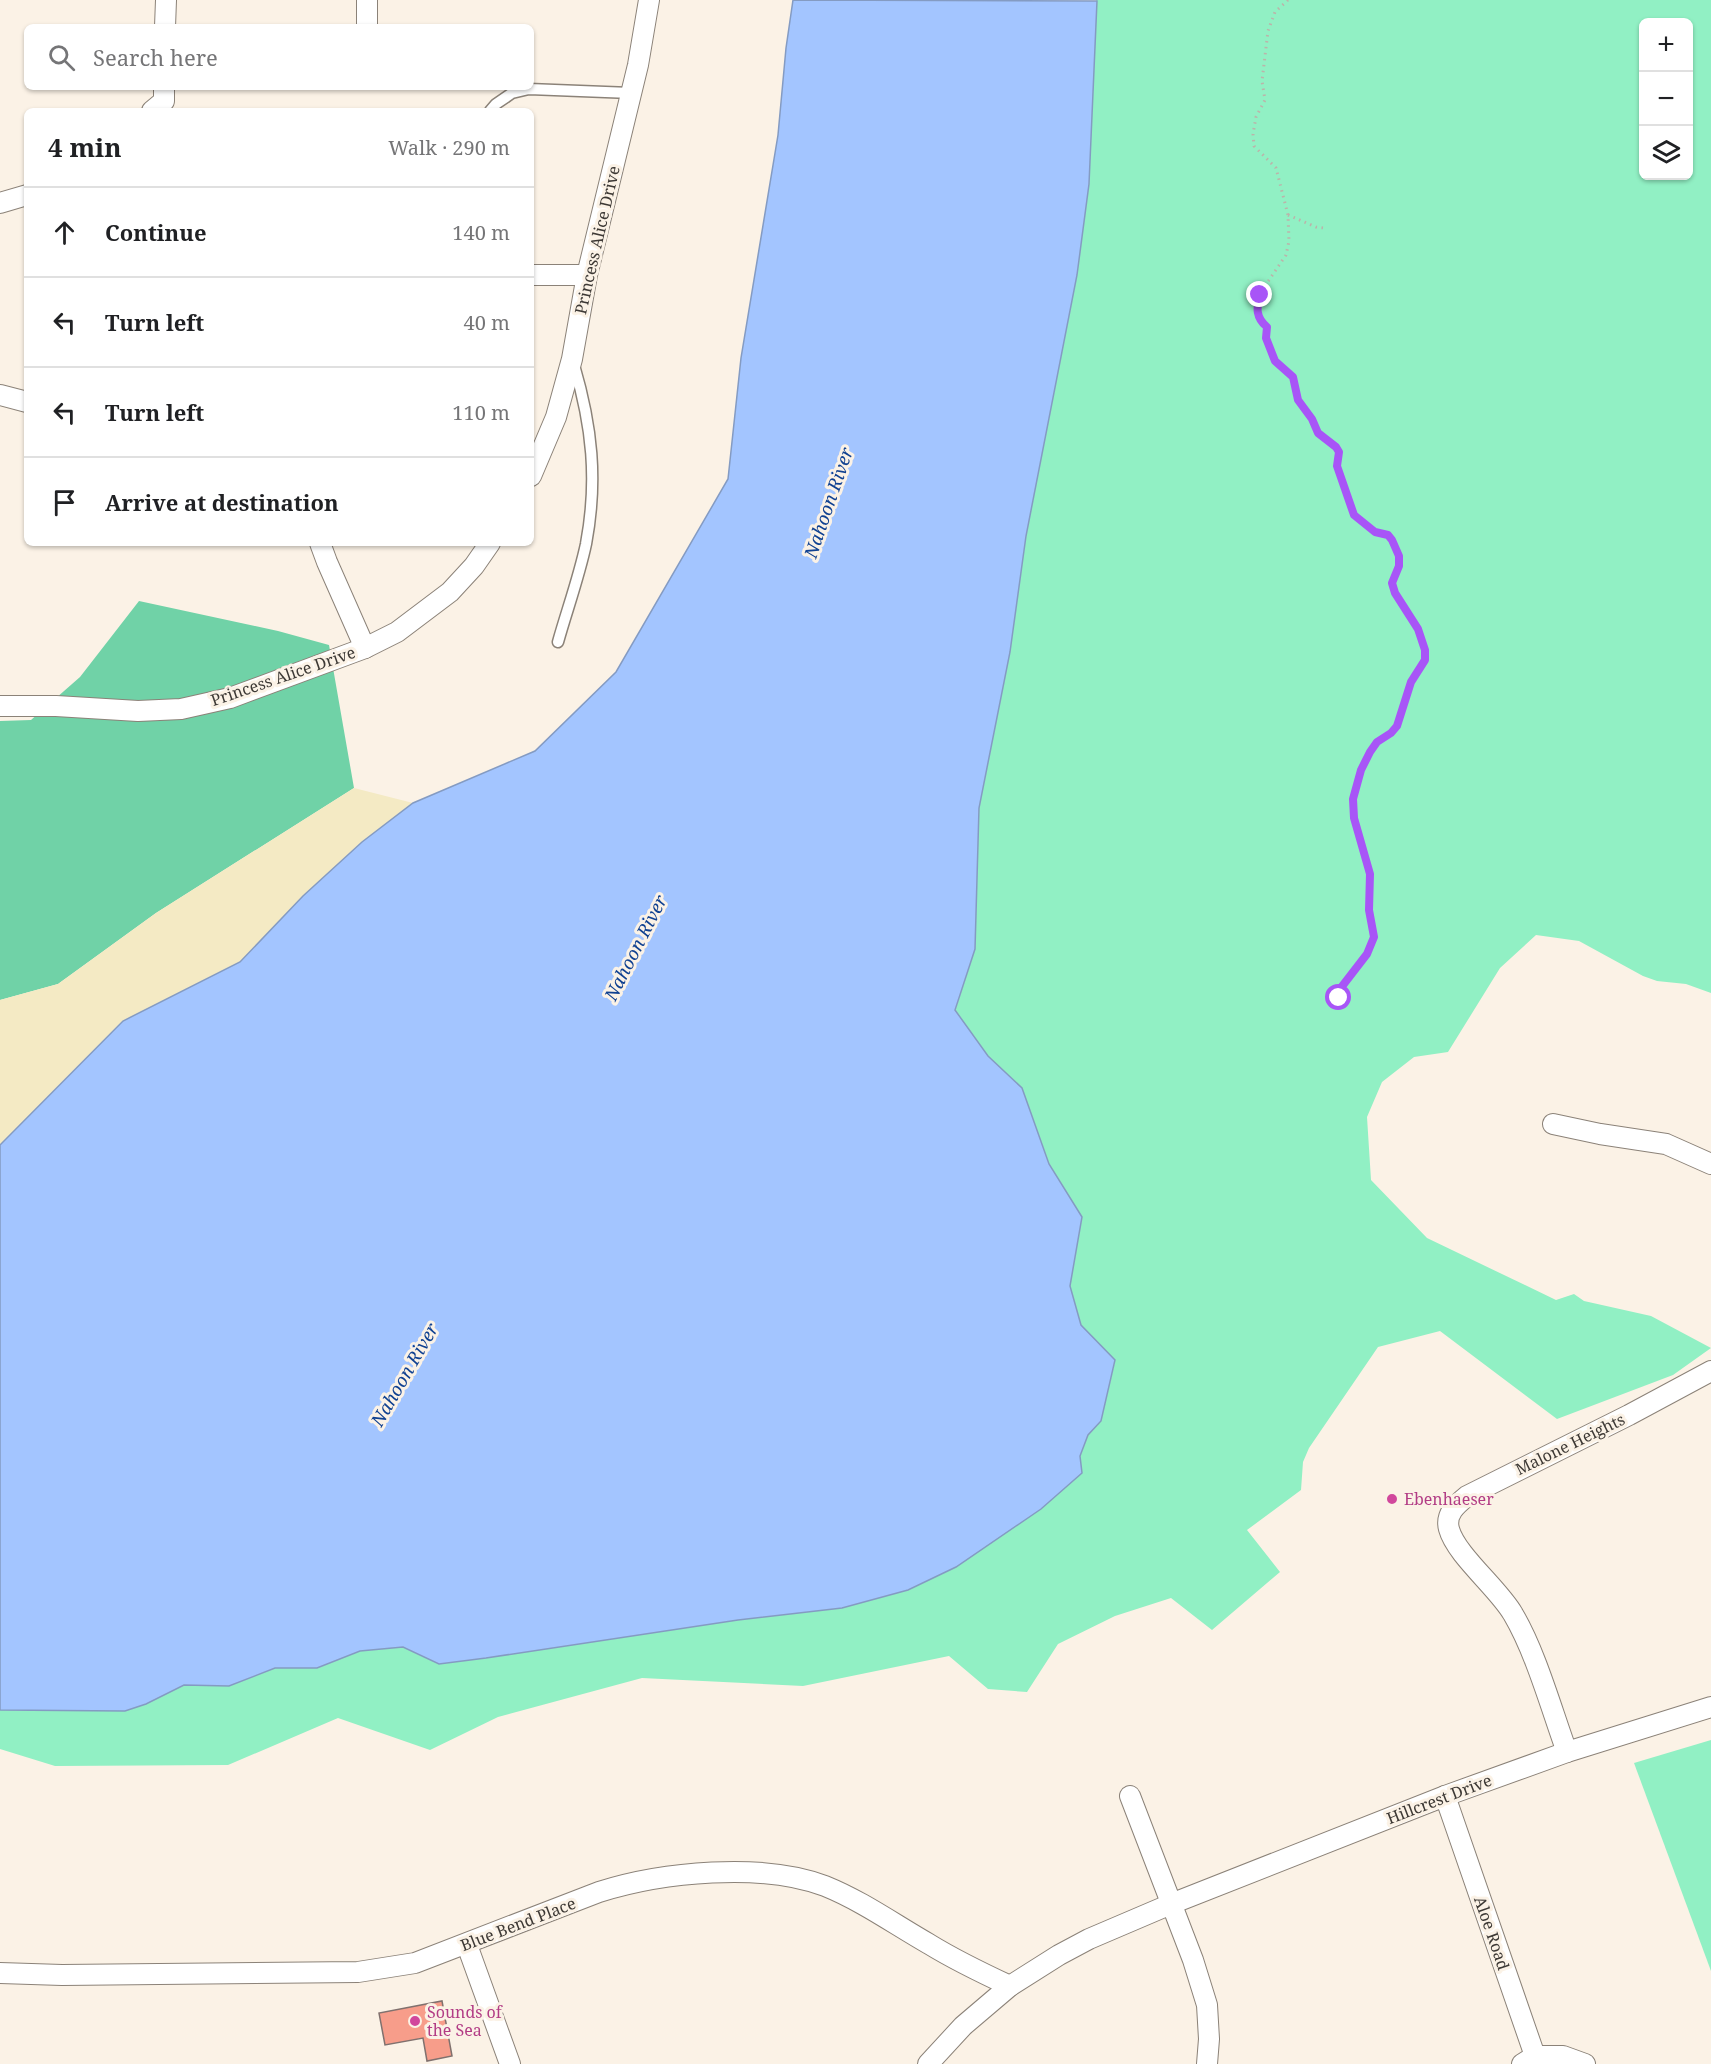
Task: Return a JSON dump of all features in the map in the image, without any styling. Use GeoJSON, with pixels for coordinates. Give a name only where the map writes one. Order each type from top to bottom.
{"type":"FeatureCollection","features":[{"type":"Feature","properties":{"kind":"street"},"geometry":{"type":"LineString","coordinates":[[165,24],[166,0]]}},
{"type":"Feature","properties":{"kind":"street"},"geometry":{"type":"LineString","coordinates":[[367,0],[367,24]]}},
{"type":"Feature","properties":{"kind":"street","name":"Princess Alice Drive"},"geometry":{"type":"LineString","coordinates":[[534,469],[556,417],[572,359],[587,275],[631,93],[649,0]]}},
{"type":"Feature","properties":{"kind":"street"},"geometry":{"type":"LineString","coordinates":[[0,203],[24,196]]}},
{"type":"Feature","properties":{"kind":"street"},"geometry":{"type":"LineString","coordinates":[[534,275],[587,275]]}},
{"type":"Feature","properties":{"kind":"street"},"geometry":{"type":"LineString","coordinates":[[0,395],[24,401]]}},
{"type":"Feature","properties":{"kind":"street"},"geometry":{"type":"LineString","coordinates":[[321,546],[365,648]]}},
{"type":"Feature","properties":{"kind":"street","name":"Princess Alice Drive"},"geometry":{"type":"LineString","coordinates":[[0,706],[56,705],[138,711],[181,709],[230,698],[365,648],[397,632],[450,592],[474,566],[488,546]]}},
{"type":"Feature","properties":{"kind":"street"},"geometry":{"type":"LineString","coordinates":[[1553,1124],[1666,1144],[1711,1164]]}},
{"type":"Feature","properties":{"kind":"street","name":"Malone Heights"},"geometry":{"type":"LineString","coordinates":[[1567,1752],[1523,1633],[1512,1611],[1452,1537],[1449,1515],[1455,1505],[1467,1496],[1711,1371]]}},
{"type":"Feature","properties":{"kind":"street","name":"Hillcrest Drive"},"geometry":{"type":"LineString","coordinates":[[928,2064],[963,2026],[1010,1986],[1059,1954],[1089,1939],[1445,1796],[1567,1752],[1711,1707]]}},
{"type":"Feature","properties":{"kind":"street"},"geometry":{"type":"LineString","coordinates":[[1130,1796],[1193,1960],[1207,2005],[1209,2039],[1207,2064]]}},
{"type":"Feature","properties":{"kind":"street","name":"Aloe Road"},"geometry":{"type":"LineString","coordinates":[[1445,1796],[1528,2060]]}},
{"type":"Feature","properties":{"kind":"street","name":"Blue Bend Place"},"geometry":{"type":"LineString","coordinates":[[0,1973],[62,1975],[358,1972],[415,1963],[628,1883],[672,1875],[752,1874],[792,1877],[841,1893],[967,1966],[1010,1986]]}},
{"type":"Feature","properties":{"kind":"street"},"geometry":{"type":"LineString","coordinates":[[467,1945],[510,2064]]}},
{"type":"Feature","properties":{"kind":"street"},"geometry":{"type":"LineString","coordinates":[[1528,2060],[1563,2056],[1585,2064]]}},
{"type":"Feature","properties":{"kind":"lane"},"geometry":{"type":"LineString","coordinates":[[534,89],[631,93]]}},
{"type":"Feature","properties":{"kind":"lane"},"geometry":{"type":"LineString","coordinates":[[493,108],[512,93],[525,90]]}},
{"type":"Feature","properties":{"kind":"lane"},"geometry":{"type":"LineString","coordinates":[[558,642],[586,545],[591,506],[590,430],[584,399],[572,359]]}},
{"type":"Feature","properties":{"kind":"path"},"geometry":{"type":"LineString","coordinates":[[1288,0],[1275,12],[1268,32],[1262,81],[1265,100],[1256,117],[1253,134],[1254,146],[1276,168],[1288,215],[1289,241],[1286,255],[1260,295],[1256,307],[1258,318],[1267,327],[1266,338],[1275,361],[1293,377],[1298,400],[1312,419],[1318,433],[1339,452],[1337,466],[1354,515],[1375,532],[1388,535],[1392,540],[1399,556],[1399,566],[1392,583],[1395,593],[1418,629],[1425,650],[1425,660],[1411,682],[1397,726],[1377,742],[1370,752],[1361,770],[1353,799],[1354,818],[1370,874],[1369,910],[1374,937],[1367,954],[1340,989],[1340,1008]]}},
{"type":"Feature","properties":{"kind":"path"},"geometry":{"type":"LineString","coordinates":[[1288,215],[1324,228]]}},
{"type":"Feature","properties":{"kind":"green space"},"geometry":{"type":"Polygon","coordinates":[[[1096,0],[1711,0],[1711,993],[1686,984],[1657,981],[1643,976],[1579,941],[1536,935],[1500,968],[1448,1052],[1414,1057],[1382,1082],[1367,1117],[1371,1180],[1427,1238],[1556,1300],[1574,1294],[1584,1301],[1651,1316],[1711,1348],[1673,1375],[1557,1419],[1440,1331],[1378,1347],[1309,1448],[1303,1462],[1301,1490],[1247,1530],[1280,1572],[1212,1630],[1171,1598],[1115,1616],[1058,1644],[1027,1692],[988,1689],[949,1656],[803,1686],[642,1678],[498,1717],[430,1750],[338,1718],[228,1765],[55,1766],[0,1749],[0,1710],[125,1711],[146,1704],[184,1685],[229,1686],[275,1668],[317,1668],[360,1651],[404,1647],[439,1664],[738,1620],[842,1608],[908,1590],[1006,1532],[1041,1509],[1080,1456],[1088,1435],[1101,1421],[1115,1361],[1081,1325],[1070,1286],[1082,1217],[1049,1164],[1022,1088],[988,1056],[955,1011],[975,949],[979,808],[1010,652],[1026,536],[1077,275],[1089,184],[1096,0]]]}},
{"type":"Feature","properties":{"kind":"green space"},"geometry":{"type":"Polygon","coordinates":[[[139,601],[278,631],[329,645],[354,788],[156,913],[58,984],[0,1000],[0,721],[31,720],[80,677],[139,601]]]}},
{"type":"Feature","properties":{"kind":"green space"},"geometry":{"type":"Polygon","coordinates":[[[1711,1740],[1711,1971],[1634,1763],[1711,1740]]]}},
{"type":"Feature","properties":{"kind":"sand"},"geometry":{"type":"Polygon","coordinates":[[[354,788],[413,803],[362,842],[303,896],[240,962],[123,1021],[0,1145],[0,1000],[58,984],[156,913],[354,788]]]}},
{"type":"Feature","properties":{"kind":"water","name":"Nahoon River"},"geometry":{"type":"Polygon","coordinates":[[[793,0],[1097,1],[1089,184],[1077,275],[1026,536],[1010,652],[979,808],[975,949],[955,1010],[988,1056],[1022,1088],[1049,1164],[1082,1217],[1070,1286],[1081,1325],[1115,1360],[1101,1421],[1088,1435],[1080,1456],[1082,1473],[1041,1509],[956,1567],[908,1590],[842,1608],[738,1620],[439,1664],[403,1647],[360,1651],[317,1668],[275,1668],[229,1686],[184,1685],[146,1704],[125,1711],[0,1710],[0,1145],[123,1021],[240,962],[303,896],[362,842],[413,803],[535,751],[616,672],[728,479],[741,358],[778,135],[793,0]]]}},
{"type":"Feature","properties":{"kind":"building"},"geometry":{"type":"Polygon","coordinates":[[[442,2001],[452,2056],[427,2061],[423,2038],[385,2045],[379,2013],[442,2001]]]}},
{"type":"Feature","properties":{"kind":"place","name":"Ebenhaeser"},"geometry":{"type":"Point","coordinates":[1392,1499]}},
{"type":"Feature","properties":{"kind":"place","name":"Sounds of the Sea"},"geometry":{"type":"Point","coordinates":[415,2021]}},
{"type":"Feature","properties":{"kind":"route"},"geometry":{"type":"LineString","coordinates":[[1260,295],[1256,307],[1258,318],[1267,327],[1266,338],[1275,361],[1293,377],[1298,400],[1312,419],[1318,433],[1339,452],[1337,466],[1354,515],[1375,532],[1388,535],[1392,540],[1399,556],[1399,566],[1392,583],[1395,593],[1418,629],[1425,650],[1425,660],[1411,682],[1397,726],[1377,742],[1370,752],[1361,770],[1353,799],[1354,818],[1370,874],[1369,910],[1374,937],[1367,954],[1340,989],[1339,998]]}}]}
